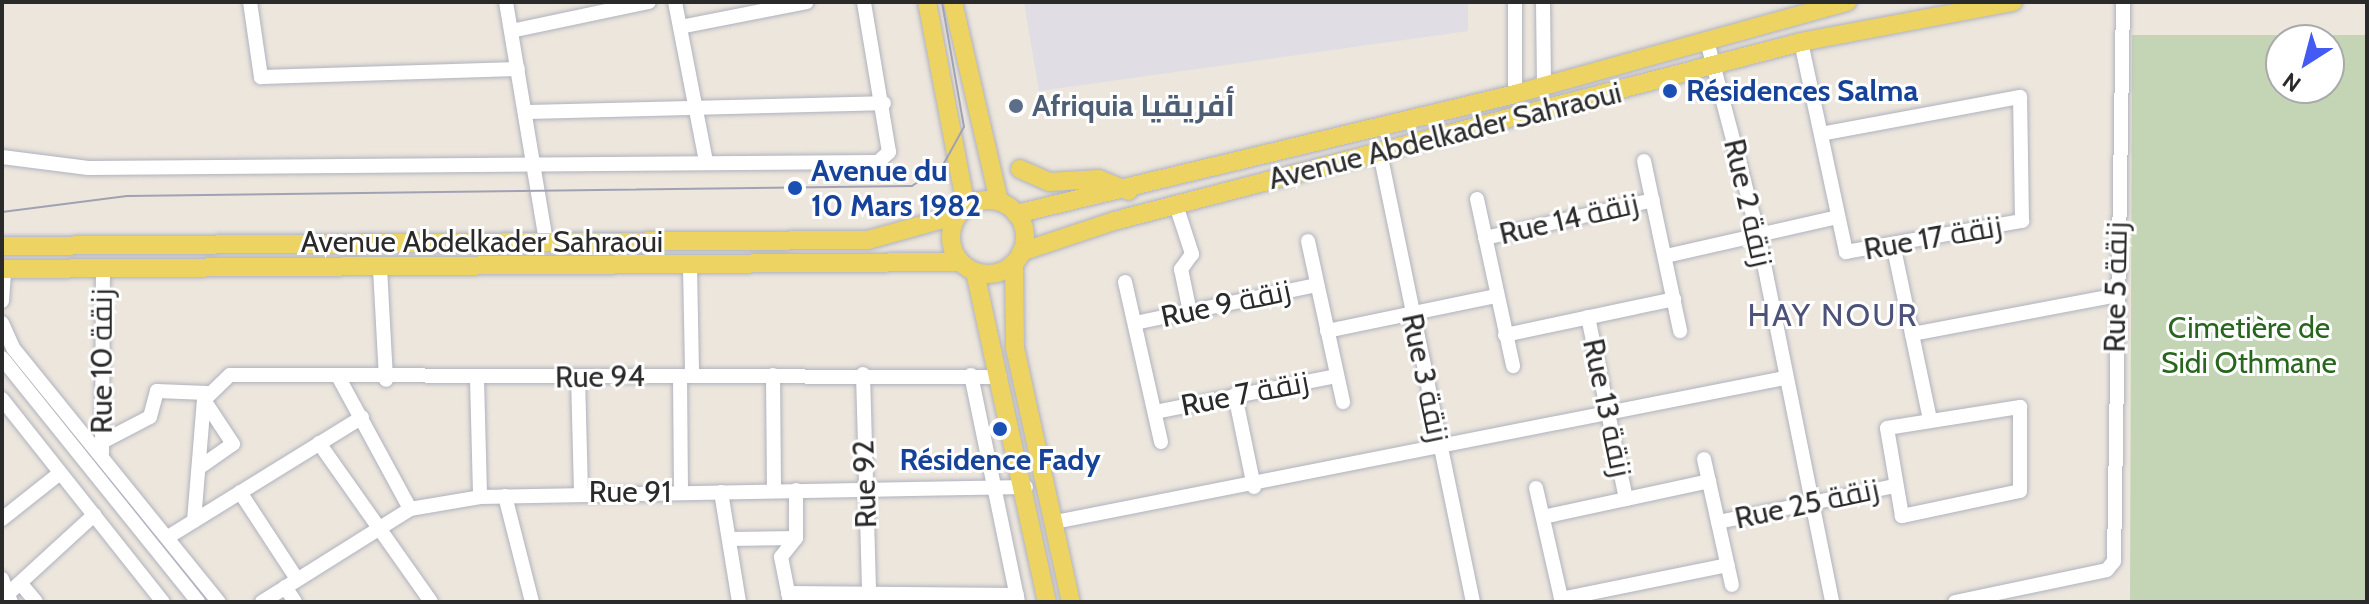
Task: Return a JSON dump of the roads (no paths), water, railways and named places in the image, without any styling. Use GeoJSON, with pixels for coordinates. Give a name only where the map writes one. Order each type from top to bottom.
{"type":"FeatureCollection","features":[{"type":"Feature","properties":{"kind":"main road"},"geometry":{"type":"LineString","coordinates":[[927,2],[962,210],[950,237],[967,267],[1000,377],[1026,487],[1047,602]]}},
{"type":"Feature","properties":{"kind":"main road"},"geometry":{"type":"LineString","coordinates":[[953,2],[999,201],[1016,214],[1024,232],[1018,258],[1015,348],[1071,602]]}},
{"type":"Feature","properties":{"kind":"main road","name":"Avenue Abdelkader Sahraoui"},"geometry":{"type":"LineString","coordinates":[[1016,214],[1129,191],[1515,94],[1847,2]]}},
{"type":"Feature","properties":{"kind":"main road","name":"Avenue Abdelkader Sahraoui"},"geometry":{"type":"LineString","coordinates":[[1018,258],[1176,205],[1801,42],[2013,2]]}},
{"type":"Feature","properties":{"kind":"main road"},"geometry":{"type":"LineString","coordinates":[[1020,169],[1049,182],[1099,179],[1129,191]]}},
{"type":"Feature","properties":{"kind":"main road"},"geometry":{"type":"LineString","coordinates":[[962,210],[999,201]]}},
{"type":"Feature","properties":{"kind":"main road","name":"Avenue Abdelkader Sahraoui"},"geometry":{"type":"LineString","coordinates":[[2,246],[878,239],[962,210]]}},
{"type":"Feature","properties":{"kind":"main road"},"geometry":{"type":"LineString","coordinates":[[967,267],[996,273],[1018,258]]}},
{"type":"Feature","properties":{"kind":"main road","name":"Avenue Abdelkader Sahraoui"},"geometry":{"type":"LineString","coordinates":[[3,269],[967,267]]}},
{"type":"Feature","properties":{"kind":"street"},"geometry":{"type":"LineString","coordinates":[[250,2],[261,77],[518,69]]}},
{"type":"Feature","properties":{"kind":"street"},"geometry":{"type":"LineString","coordinates":[[506,2],[546,242]]}},
{"type":"Feature","properties":{"kind":"street"},"geometry":{"type":"LineString","coordinates":[[511,31],[649,2]]}},
{"type":"Feature","properties":{"kind":"street"},"geometry":{"type":"LineString","coordinates":[[675,2],[699,111],[706,161]]}},
{"type":"Feature","properties":{"kind":"street"},"geometry":{"type":"LineString","coordinates":[[680,27],[807,2]]}},
{"type":"Feature","properties":{"kind":"street"},"geometry":{"type":"LineString","coordinates":[[2,157],[88,168],[882,161],[889,152],[884,103],[864,2]]}},
{"type":"Feature","properties":{"kind":"street"},"geometry":{"type":"LineString","coordinates":[[1515,2],[1515,94]]}},
{"type":"Feature","properties":{"kind":"street"},"geometry":{"type":"LineString","coordinates":[[1543,2],[1544,86]]}},
{"type":"Feature","properties":{"kind":"street","name":"Rue 5 زنقة"},"geometry":{"type":"LineString","coordinates":[[1955,602],[2107,570],[2114,554],[2114,296],[2123,2]]}},
{"type":"Feature","properties":{"kind":"street","name":"Rue 2 زنقة"},"geometry":{"type":"LineString","coordinates":[[1707,41],[1758,234],[1809,504],[1832,602]]}},
{"type":"Feature","properties":{"kind":"street"},"geometry":{"type":"LineString","coordinates":[[1666,256],[1837,217],[1801,42]]}},
{"type":"Feature","properties":{"kind":"street","name":"Rue 17 زنقة"},"geometry":{"type":"LineString","coordinates":[[1821,134],[2023,99],[2021,222],[1846,252],[1837,217]]}},
{"type":"Feature","properties":{"kind":"street"},"geometry":{"type":"LineString","coordinates":[[525,112],[699,111],[884,103]]}},
{"type":"Feature","properties":{"kind":"street","name":"Rue 3 زنقة"},"geometry":{"type":"LineString","coordinates":[[1380,153],[1473,602]]}},
{"type":"Feature","properties":{"kind":"street"},"geometry":{"type":"LineString","coordinates":[[1644,161],[1680,331]]}},
{"type":"Feature","properties":{"kind":"street"},"geometry":{"type":"LineString","coordinates":[[1477,199],[1513,366]]}},
{"type":"Feature","properties":{"kind":"street","name":"Rue 14 زنقة"},"geometry":{"type":"LineString","coordinates":[[1485,238],[1653,200]]}},
{"type":"Feature","properties":{"kind":"street"},"geometry":{"type":"LineString","coordinates":[[1176,205],[1192,254],[1181,269],[1190,312]]}},
{"type":"Feature","properties":{"kind":"street"},"geometry":{"type":"LineString","coordinates":[[1308,241],[1343,402]]}},
{"type":"Feature","properties":{"kind":"street"},"geometry":{"type":"LineString","coordinates":[[1893,244],[1930,420]]}},
{"type":"Feature","properties":{"kind":"street"},"geometry":{"type":"LineString","coordinates":[[681,492],[690,266]]}},
{"type":"Feature","properties":{"kind":"street"},"geometry":{"type":"LineString","coordinates":[[380,268],[386,380]]}},
{"type":"Feature","properties":{"kind":"street"},"geometry":{"type":"LineString","coordinates":[[2,301],[3,269]]}},
{"type":"Feature","properties":{"kind":"street","name":"Rue 10 زنقة"},"geometry":{"type":"LineString","coordinates":[[102,448],[103,270]]}},
{"type":"Feature","properties":{"kind":"street"},"geometry":{"type":"LineString","coordinates":[[1125,282],[1161,442]]}},
{"type":"Feature","properties":{"kind":"street","name":"Rue 9 زنقة"},"geometry":{"type":"LineString","coordinates":[[1135,323],[1317,285]]}},
{"type":"Feature","properties":{"kind":"street"},"geometry":{"type":"LineString","coordinates":[[1327,331],[1496,296]]}},
{"type":"Feature","properties":{"kind":"street"},"geometry":{"type":"LineString","coordinates":[[1912,334],[2114,296]]}},
{"type":"Feature","properties":{"kind":"street","name":"Rue 13 زنقة"},"geometry":{"type":"LineString","coordinates":[[1505,335],[1674,299]]}},
{"type":"Feature","properties":{"kind":"street","name":"Rue 13 زنقة"},"geometry":{"type":"LineString","coordinates":[[1588,317],[1626,499]]}},
{"type":"Feature","properties":{"kind":"street"},"geometry":{"type":"LineString","coordinates":[[2,323],[13,348],[102,448],[219,602]]}},
{"type":"Feature","properties":{"kind":"street"},"geometry":{"type":"LineString","coordinates":[[2,358],[198,602]]}},
{"type":"Feature","properties":{"kind":"street","name":"Rue 94"},"geometry":{"type":"LineString","coordinates":[[206,396],[230,375],[386,380],[863,374],[1000,377]]}},
{"type":"Feature","properties":{"kind":"street","name":"Rue 92"},"geometry":{"type":"LineString","coordinates":[[863,374],[869,594]]}},
{"type":"Feature","properties":{"kind":"street"},"geometry":{"type":"LineString","coordinates":[[773,375],[774,490]]}},
{"type":"Feature","properties":{"kind":"street"},"geometry":{"type":"LineString","coordinates":[[796,490],[796,538],[781,557],[789,598],[842,598],[869,594],[916,598],[1018,598],[971,375]]}},
{"type":"Feature","properties":{"kind":"street","name":"Rue 7 زنقة"},"geometry":{"type":"LineString","coordinates":[[1155,412],[1336,376]]}},
{"type":"Feature","properties":{"kind":"street"},"geometry":{"type":"LineString","coordinates":[[578,377],[581,492]]}},
{"type":"Feature","properties":{"kind":"street"},"geometry":{"type":"LineString","coordinates":[[339,378],[410,509]]}},
{"type":"Feature","properties":{"kind":"street"},"geometry":{"type":"LineString","coordinates":[[1055,522],[1254,487],[1784,378]]}},
{"type":"Feature","properties":{"kind":"street"},"geometry":{"type":"LineString","coordinates":[[477,379],[480,497]]}},
{"type":"Feature","properties":{"kind":"street"},"geometry":{"type":"LineString","coordinates":[[22,381],[2,398],[163,602]]}},
{"type":"Feature","properties":{"kind":"street"},"geometry":{"type":"LineString","coordinates":[[102,448],[150,417],[157,391],[206,396]]}},
{"type":"Feature","properties":{"kind":"street"},"geometry":{"type":"LineString","coordinates":[[1235,395],[1254,487]]}},
{"type":"Feature","properties":{"kind":"street"},"geometry":{"type":"LineString","coordinates":[[194,521],[206,396]]}},
{"type":"Feature","properties":{"kind":"street"},"geometry":{"type":"LineString","coordinates":[[200,467],[233,444],[206,396]]}},
{"type":"Feature","properties":{"kind":"street"},"geometry":{"type":"LineString","coordinates":[[2020,407],[2020,491],[1903,517],[1895,486],[1885,430],[2020,407]]}},
{"type":"Feature","properties":{"kind":"street"},"geometry":{"type":"LineString","coordinates":[[168,537],[362,417]]}},
{"type":"Feature","properties":{"kind":"street"},"geometry":{"type":"LineString","coordinates":[[319,443],[431,602]]}},
{"type":"Feature","properties":{"kind":"street"},"geometry":{"type":"LineString","coordinates":[[1704,459],[1732,585]]}},
{"type":"Feature","properties":{"kind":"street"},"geometry":{"type":"LineString","coordinates":[[2,519],[60,473]]}},
{"type":"Feature","properties":{"kind":"street"},"geometry":{"type":"LineString","coordinates":[[1543,517],[1709,481]]}},
{"type":"Feature","properties":{"kind":"street","name":"Rue 25 زنقة"},"geometry":{"type":"LineString","coordinates":[[1718,522],[1895,486]]}},
{"type":"Feature","properties":{"kind":"street","name":"Rue 91"},"geometry":{"type":"LineString","coordinates":[[262,602],[410,509],[480,497],[581,492],[1026,487]]}},
{"type":"Feature","properties":{"kind":"street"},"geometry":{"type":"LineString","coordinates":[[1536,488],[1561,600],[1728,565]]}},
{"type":"Feature","properties":{"kind":"street"},"geometry":{"type":"LineString","coordinates":[[240,492],[291,583],[295,602]]}},
{"type":"Feature","properties":{"kind":"street"},"geometry":{"type":"LineString","coordinates":[[721,492],[739,602]]}},
{"type":"Feature","properties":{"kind":"street"},"geometry":{"type":"LineString","coordinates":[[505,496],[532,602]]}},
{"type":"Feature","properties":{"kind":"street"},"geometry":{"type":"LineString","coordinates":[[36,602],[9,588],[94,515]]}},
{"type":"Feature","properties":{"kind":"street"},"geometry":{"type":"LineString","coordinates":[[729,539],[796,538]]}},
{"type":"Feature","properties":{"kind":"tram line"},"geometry":{"type":"LineString","coordinates":[[2,212],[127,196],[912,186],[943,165],[964,127],[942,2]]}},
{"type":"Feature","properties":{"kind":"place","name":"Résidences Salma"},"geometry":{"type":"Point","coordinates":[1670,91]}},
{"type":"Feature","properties":{"kind":"place","name":"Afriquia أفريقيا"},"geometry":{"type":"Point","coordinates":[1016,106]}},
{"type":"Feature","properties":{"kind":"place","name":"Avenue du 10 Mars 1982"},"geometry":{"type":"Point","coordinates":[795,188]}},
{"type":"Feature","properties":{"kind":"place","name":"Résidence Fady"},"geometry":{"type":"Point","coordinates":[1000,429]}},
{"type":"Feature","properties":{"kind":"district","name":"HAY NOUR"},"geometry":{"type":"Point","coordinates":[1833,315]}},
{"type":"Feature","properties":{"kind":"park label","name":"Cimetière de Sidi Othmane"},"geometry":{"type":"Point","coordinates":[2249,345]}}]}
